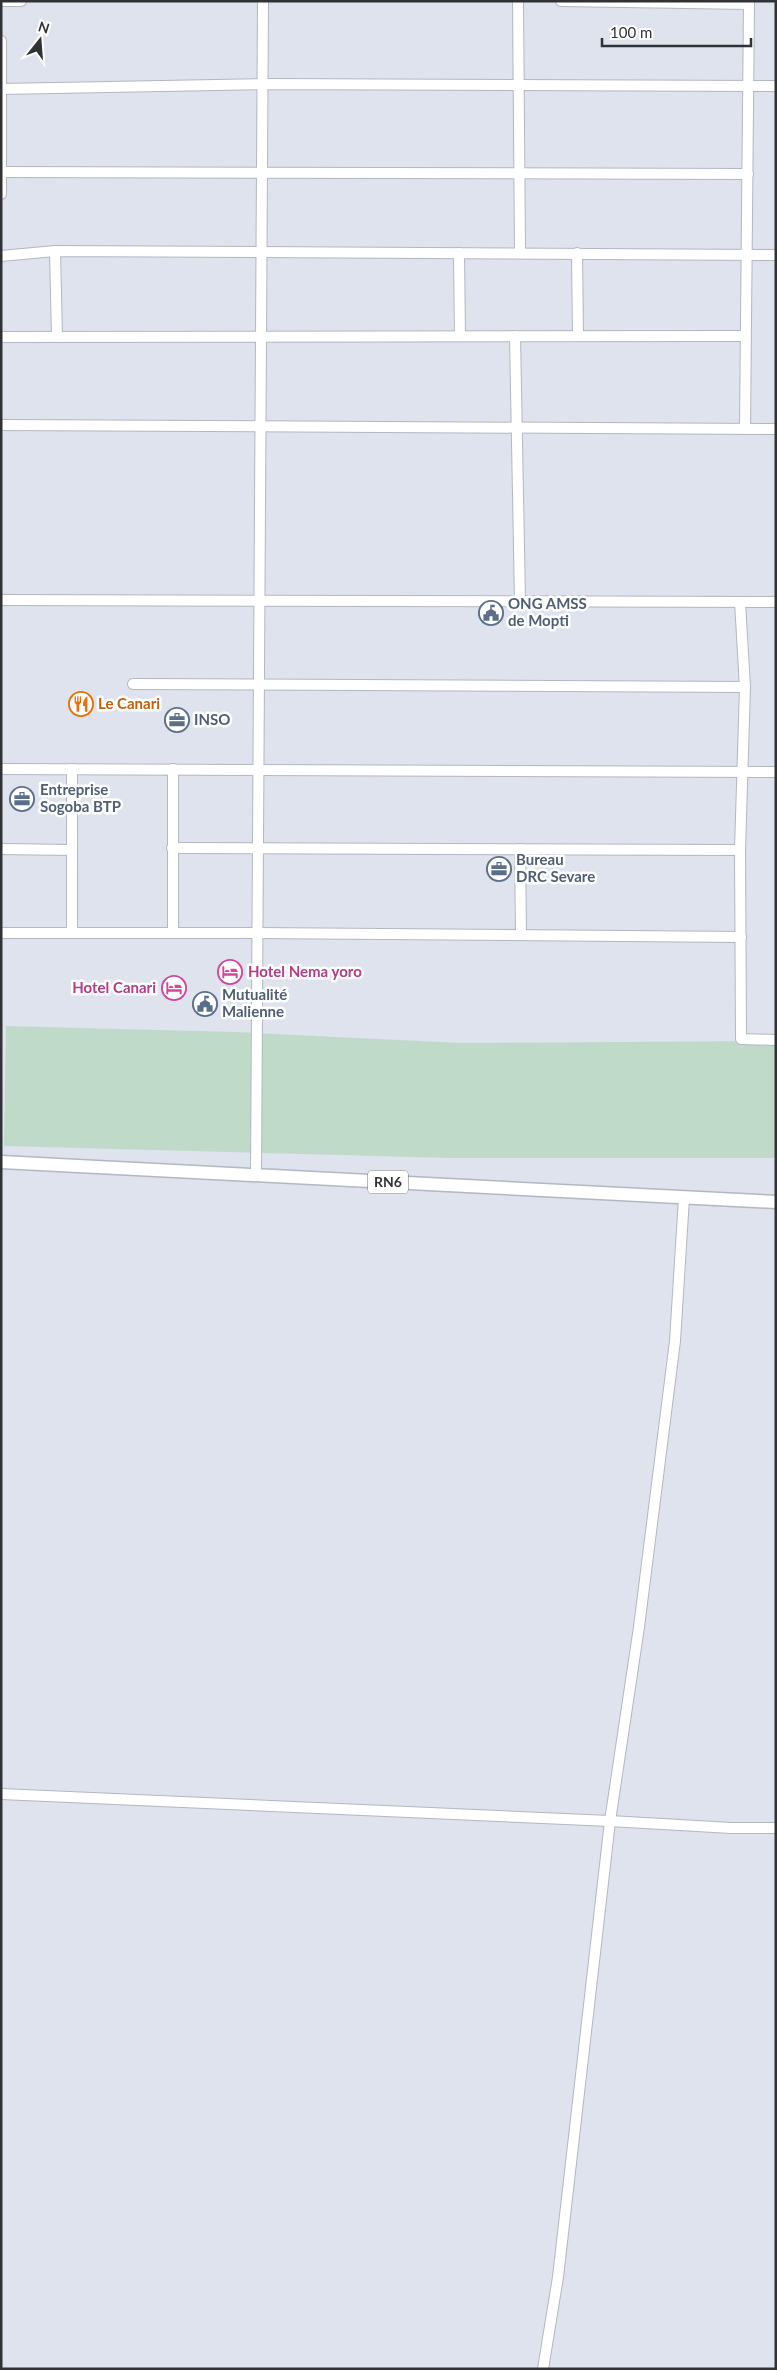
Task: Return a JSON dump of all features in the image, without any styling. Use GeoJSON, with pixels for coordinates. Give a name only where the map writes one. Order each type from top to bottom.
{"type":"FeatureCollection","features":[{"type":"Feature","properties":{"kind":"main road","name":"RN6"},"geometry":{"type":"LineString","coordinates":[[1,1162],[776,1202]]}},
{"type":"Feature","properties":{"kind":"street"},"geometry":{"type":"LineString","coordinates":[[1,2],[21,1]]}},
{"type":"Feature","properties":{"kind":"street"},"geometry":{"type":"LineString","coordinates":[[256,1175],[263,1]]}},
{"type":"Feature","properties":{"kind":"street"},"geometry":{"type":"LineString","coordinates":[[518,1],[520,253]]}},
{"type":"Feature","properties":{"kind":"street"},"geometry":{"type":"LineString","coordinates":[[561,1],[749,2],[748,174],[745,254],[745,429]]}},
{"type":"Feature","properties":{"kind":"street"},"geometry":{"type":"LineString","coordinates":[[1,41],[1,194]]}},
{"type":"Feature","properties":{"kind":"street"},"geometry":{"type":"LineString","coordinates":[[2,89],[263,84],[776,86]]}},
{"type":"Feature","properties":{"kind":"street"},"geometry":{"type":"LineString","coordinates":[[2,172],[520,171],[748,174]]}},
{"type":"Feature","properties":{"kind":"street"},"geometry":{"type":"LineString","coordinates":[[55,251],[57,336]]}},
{"type":"Feature","properties":{"kind":"street"},"geometry":{"type":"LineString","coordinates":[[1,256],[55,251],[776,255]]}},
{"type":"Feature","properties":{"kind":"street"},"geometry":{"type":"LineString","coordinates":[[459,252],[460,336]]}},
{"type":"Feature","properties":{"kind":"street"},"geometry":{"type":"LineString","coordinates":[[577,253],[578,336]]}},
{"type":"Feature","properties":{"kind":"street"},"geometry":{"type":"LineString","coordinates":[[515,336],[520,601]]}},
{"type":"Feature","properties":{"kind":"street"},"geometry":{"type":"LineString","coordinates":[[1,337],[746,336]]}},
{"type":"Feature","properties":{"kind":"street"},"geometry":{"type":"LineString","coordinates":[[1,424],[776,429]]}},
{"type":"Feature","properties":{"kind":"street"},"geometry":{"type":"LineString","coordinates":[[1,600],[776,602]]}},
{"type":"Feature","properties":{"kind":"street"},"geometry":{"type":"LineString","coordinates":[[740,602],[745,687],[740,850],[741,1039],[776,1040]]}},
{"type":"Feature","properties":{"kind":"street"},"geometry":{"type":"LineString","coordinates":[[133,684],[745,687]]}},
{"type":"Feature","properties":{"kind":"street"},"geometry":{"type":"LineString","coordinates":[[1,769],[259,768],[776,772]]}},
{"type":"Feature","properties":{"kind":"street"},"geometry":{"type":"LineString","coordinates":[[72,769],[72,933]]}},
{"type":"Feature","properties":{"kind":"street"},"geometry":{"type":"LineString","coordinates":[[173,769],[173,933]]}},
{"type":"Feature","properties":{"kind":"street"},"geometry":{"type":"LineString","coordinates":[[172,848],[740,850]]}},
{"type":"Feature","properties":{"kind":"street"},"geometry":{"type":"LineString","coordinates":[[1,849],[71,850]]}},
{"type":"Feature","properties":{"kind":"street"},"geometry":{"type":"LineString","coordinates":[[520,850],[521,935]]}},
{"type":"Feature","properties":{"kind":"street"},"geometry":{"type":"LineString","coordinates":[[1,934],[257,933],[740,937]]}},
{"type":"Feature","properties":{"kind":"street"},"geometry":{"type":"LineString","coordinates":[[543,2369],[558,2277],[610,1821],[639,1627],[675,1341],[684,1198]]}},
{"type":"Feature","properties":{"kind":"street"},"geometry":{"type":"LineString","coordinates":[[1,1794],[731,1828],[776,1828]]}},
{"type":"Feature","properties":{"kind":"green space"},"geometry":{"type":"Polygon","coordinates":[[[6,1026],[235,1032],[461,1043],[776,1041],[776,1158],[450,1158],[4,1146],[6,1026]]]}},
{"type":"Feature","properties":{"kind":"place","name":"ONG AMSS de Mopti"},"geometry":{"type":"Point","coordinates":[491,613]}},
{"type":"Feature","properties":{"kind":"place","name":"Le Canari"},"geometry":{"type":"Point","coordinates":[81,704]}},
{"type":"Feature","properties":{"kind":"place","name":"INSO"},"geometry":{"type":"Point","coordinates":[177,720]}},
{"type":"Feature","properties":{"kind":"place","name":"Entreprise Sogoba BTP"},"geometry":{"type":"Point","coordinates":[22,799]}},
{"type":"Feature","properties":{"kind":"place","name":"Bureau DRC Sevare"},"geometry":{"type":"Point","coordinates":[499,869]}},
{"type":"Feature","properties":{"kind":"place","name":"Hotel Nema yoro"},"geometry":{"type":"Point","coordinates":[230,972]}},
{"type":"Feature","properties":{"kind":"place","name":"Hotel Canari"},"geometry":{"type":"Point","coordinates":[174,988]}},
{"type":"Feature","properties":{"kind":"place","name":"Mutualité Malienne"},"geometry":{"type":"Point","coordinates":[205,1004]}}]}
